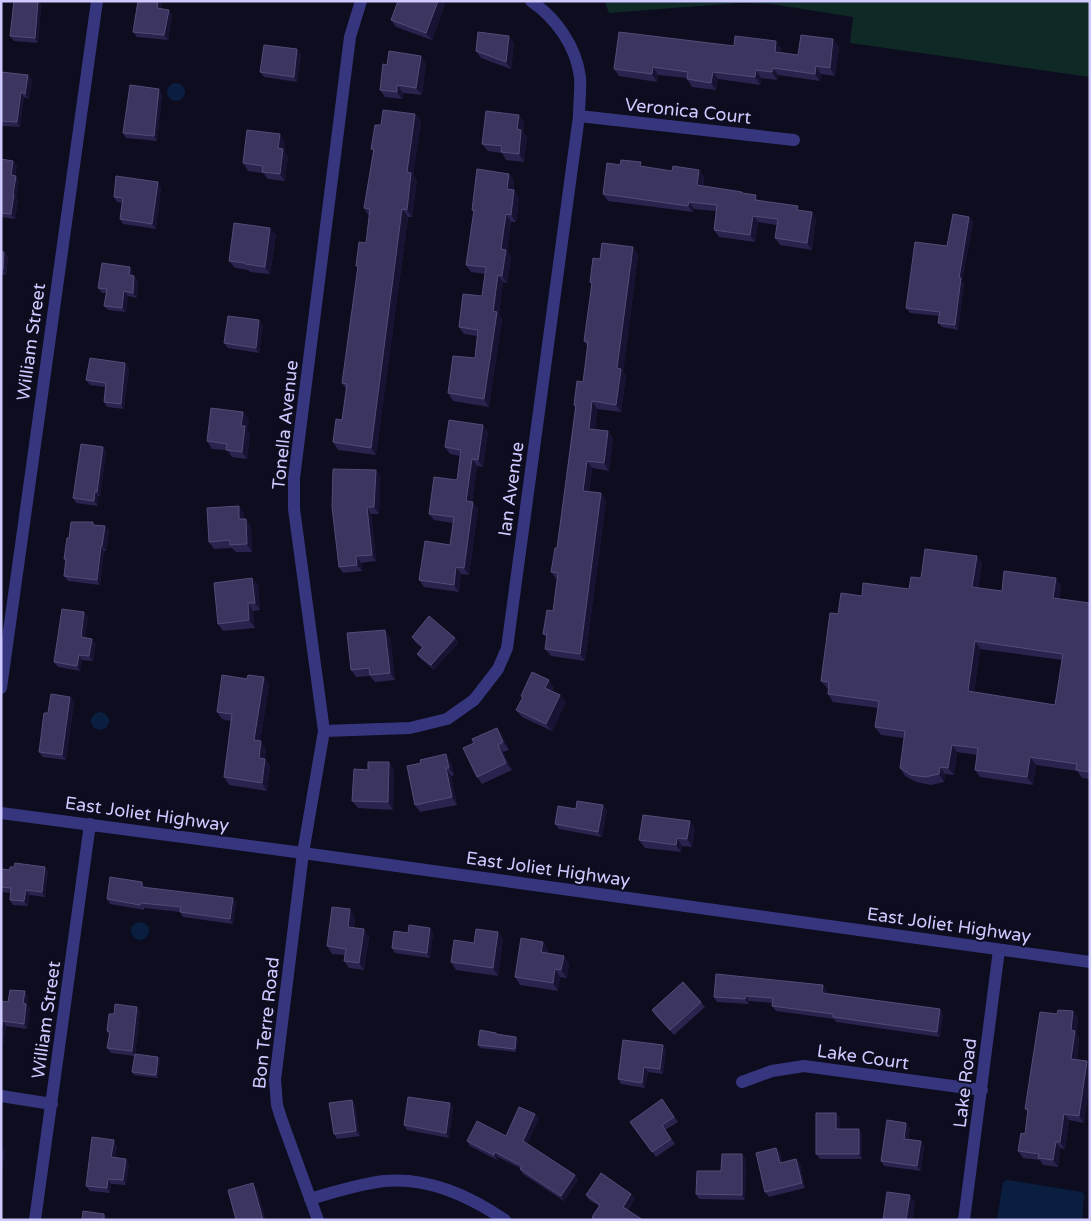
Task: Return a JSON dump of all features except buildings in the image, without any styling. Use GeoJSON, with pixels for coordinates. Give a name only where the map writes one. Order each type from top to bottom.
{"type":"FeatureCollection","features":[{"type":"Feature","properties":{"kind":"street","name":"William Street"},"geometry":{"type":"LineString","coordinates":[[1,688],[97,1]]}},
{"type":"Feature","properties":{"kind":"street","name":"Tonella Avenue"},"geometry":{"type":"LineString","coordinates":[[303,853],[324,731],[294,509],[294,478],[350,37],[361,1]]}},
{"type":"Feature","properties":{"kind":"street","name":"Ian Avenue"},"geometry":{"type":"LineString","coordinates":[[324,731],[410,728],[447,719],[474,700],[498,669],[507,648],[579,116],[580,77],[572,49],[560,28],[545,11],[531,1]]}},
{"type":"Feature","properties":{"kind":"street","name":"Veronica Court"},"geometry":{"type":"LineString","coordinates":[[579,116],[794,140]]}},
{"type":"Feature","properties":{"kind":"street","name":"East Joliet Highway"},"geometry":{"type":"LineString","coordinates":[[1,813],[1090,962]]}},
{"type":"Feature","properties":{"kind":"street","name":"William Street"},"geometry":{"type":"LineString","coordinates":[[35,1220],[90,824]]}},
{"type":"Feature","properties":{"kind":"street","name":"Bon Terre Road"},"geometry":{"type":"LineString","coordinates":[[303,853],[275,1080],[279,1112],[318,1220]]}},
{"type":"Feature","properties":{"kind":"street","name":"Lake Road"},"geometry":{"type":"LineString","coordinates":[[964,1220],[999,950]]}},
{"type":"Feature","properties":{"kind":"street","name":"Lake Court"},"geometry":{"type":"LineString","coordinates":[[742,1082],[772,1071],[804,1066],[982,1090]]}},
{"type":"Feature","properties":{"kind":"street"},"geometry":{"type":"LineString","coordinates":[[1,1096],[52,1104]]}},
{"type":"Feature","properties":{"kind":"street"},"geometry":{"type":"LineString","coordinates":[[310,1199],[368,1184],[402,1181],[420,1183],[455,1192],[479,1203],[505,1220]]}},
{"type":"Feature","properties":{"kind":"green space"},"geometry":{"type":"Polygon","coordinates":[[[608,1],[1090,1],[1090,77],[850,43],[853,17],[771,4],[739,3],[609,13],[605,3],[608,1]]]}},
{"type":"Feature","properties":{"kind":"water"},"geometry":{"type":"Polygon","coordinates":[[[176,83],[182,86],[185,92],[182,98],[176,101],[170,98],[167,92],[170,86],[176,83]]]}},
{"type":"Feature","properties":{"kind":"water"},"geometry":{"type":"Polygon","coordinates":[[[100,712],[106,715],[109,721],[106,727],[100,730],[94,727],[91,721],[94,715],[100,712]]]}},
{"type":"Feature","properties":{"kind":"water"},"geometry":{"type":"Polygon","coordinates":[[[140,922],[146,925],[149,931],[146,937],[140,940],[134,937],[131,931],[134,925],[140,922]]]}},
{"type":"Feature","properties":{"kind":"water"},"geometry":{"type":"Polygon","coordinates":[[[1008,1180],[1082,1192],[1084,1195],[1082,1220],[997,1220],[1002,1187],[1004,1181],[1008,1180]]]}}]}
